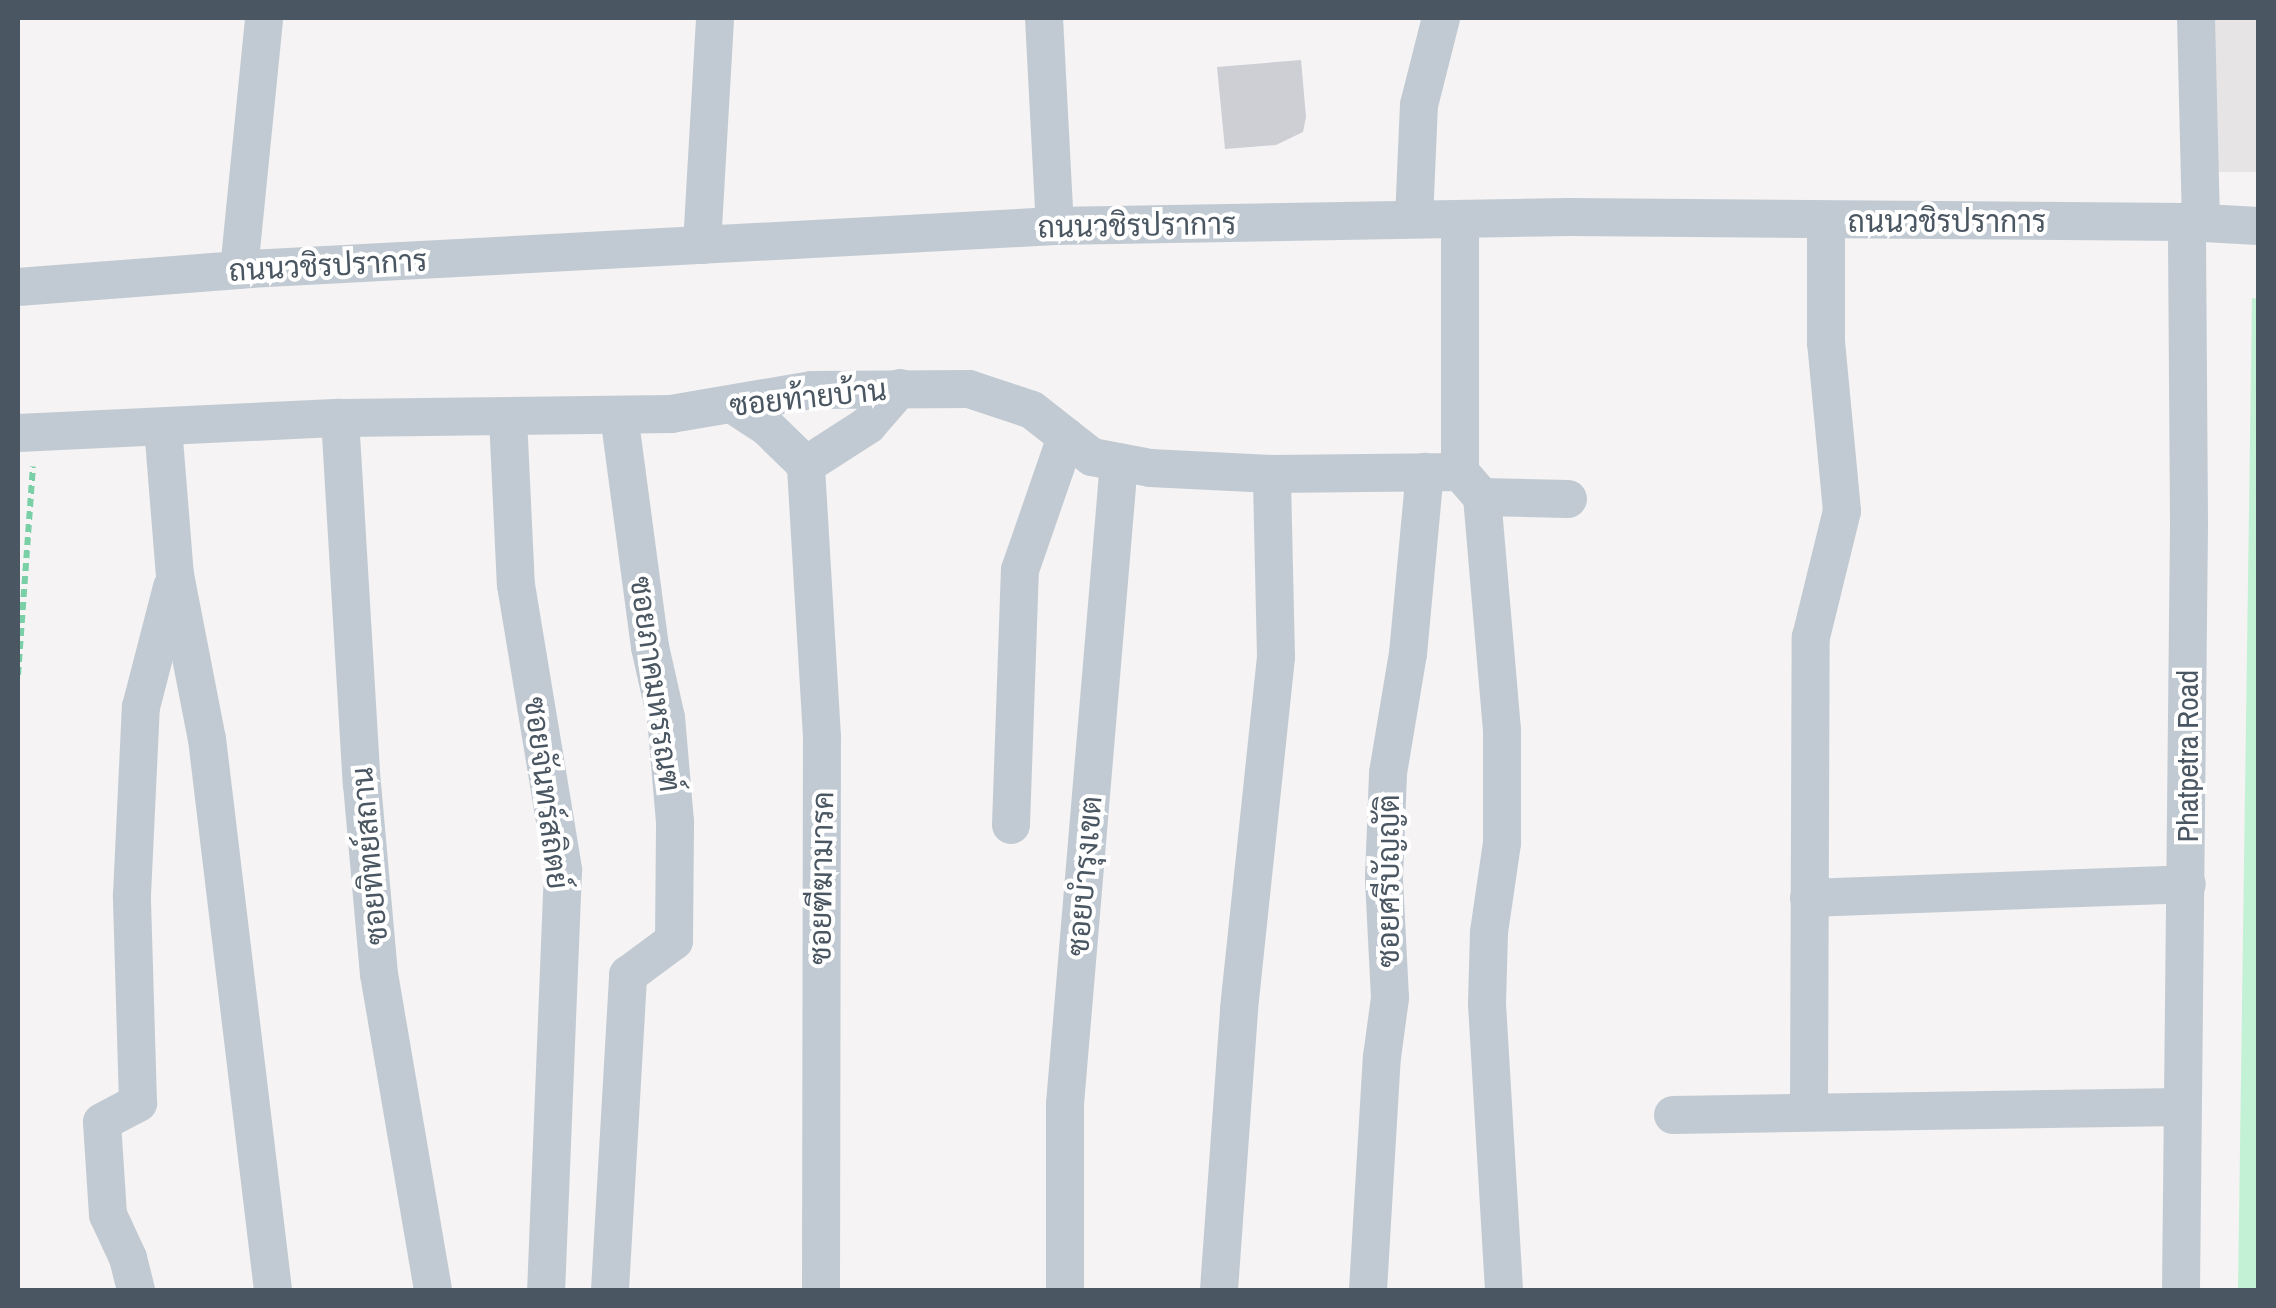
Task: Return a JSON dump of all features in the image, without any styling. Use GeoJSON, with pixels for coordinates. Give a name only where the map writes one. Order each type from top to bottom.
{"type":"FeatureCollection","features":[{"type":"Feature","properties":{"kind":"street"},"geometry":{"type":"LineString","coordinates":[[239,270],[264,18]]}},
{"type":"Feature","properties":{"kind":"street"},"geometry":{"type":"LineString","coordinates":[[702,245],[716,18]]}},
{"type":"Feature","properties":{"kind":"street"},"geometry":{"type":"LineString","coordinates":[[1044,18],[1055,226]]}},
{"type":"Feature","properties":{"kind":"street"},"geometry":{"type":"LineString","coordinates":[[1414,220],[1419,105],[1440,18]]}},
{"type":"Feature","properties":{"kind":"street","name":"Phatpetra Road"},"geometry":{"type":"LineString","coordinates":[[2181,1290],[2196,18]]}},
{"type":"Feature","properties":{"kind":"street"},"geometry":{"type":"LineString","coordinates":[[1460,219],[1455,480],[1502,730],[1502,843],[1489,932],[1488,1004],[1504,1290]]}},
{"type":"Feature","properties":{"kind":"street","name":"ถนนวชิรปราการ"},"geometry":{"type":"LineString","coordinates":[[18,288],[239,270],[1055,226],[1460,219],[2194,222],[2258,226]]}},
{"type":"Feature","properties":{"kind":"street"},"geometry":{"type":"LineString","coordinates":[[1809,1110],[1812,637],[1842,512],[1826,343],[1826,220]]}},
{"type":"Feature","properties":{"kind":"street"},"geometry":{"type":"LineString","coordinates":[[732,404],[767,427],[806,465],[868,424],[900,388]]}},
{"type":"Feature","properties":{"kind":"street","name":"ซอยท้ายบ้าน"},"geometry":{"type":"LineString","coordinates":[[25,432],[340,418],[671,414],[812,390],[969,389],[1032,410],[1092,457],[1150,468],[1455,480],[1568,499]]}},
{"type":"Feature","properties":{"kind":"street","name":"ซอยภาคมหรรณฑ์"},"geometry":{"type":"LineString","coordinates":[[610,1290],[628,975],[674,940],[675,881],[675,822],[666,718],[650,648],[618,415]]}},
{"type":"Feature","properties":{"kind":"street","name":"ซอยทิทย์สถาน"},"geometry":{"type":"LineString","coordinates":[[340,418],[362,784],[378,974],[432,1290]]}},
{"type":"Feature","properties":{"kind":"street","name":"ซอยจันทร์สถิตย์"},"geometry":{"type":"LineString","coordinates":[[508,418],[516,585],[562,870],[546,1290]]}},
{"type":"Feature","properties":{"kind":"street"},"geometry":{"type":"LineString","coordinates":[[163,427],[175,575],[207,739],[273,1290]]}},
{"type":"Feature","properties":{"kind":"street"},"geometry":{"type":"LineString","coordinates":[[1010,825],[1020,570],[1066,437]]}},
{"type":"Feature","properties":{"kind":"street","name":"ซอยบำรุงเขต"},"geometry":{"type":"LineString","coordinates":[[1065,1290],[1064,1104],[1119,462]]}},
{"type":"Feature","properties":{"kind":"street","name":"ซอยฑีฆามารค"},"geometry":{"type":"LineString","coordinates":[[806,465],[822,737],[821,1290]]}},
{"type":"Feature","properties":{"kind":"street"},"geometry":{"type":"LineString","coordinates":[[1219,1290],[1239,1009],[1276,658],[1272,474]]}},
{"type":"Feature","properties":{"kind":"street","name":"ซอยศรีบัญญัติ"},"geometry":{"type":"LineString","coordinates":[[1368,1290],[1382,1056],[1390,998],[1384,878],[1388,774],[1408,654],[1455,480]]}},
{"type":"Feature","properties":{"kind":"street"},"geometry":{"type":"LineString","coordinates":[[136,1290],[128,1258],[108,1215],[102,1122],[138,1103],[132,895],[141,707],[175,575]]}},
{"type":"Feature","properties":{"kind":"street"},"geometry":{"type":"LineString","coordinates":[[1809,898],[2186,884]]}},
{"type":"Feature","properties":{"kind":"street"},"geometry":{"type":"LineString","coordinates":[[1673,1115],[2181,1107]]}},
{"type":"Feature","properties":{"kind":"path"},"geometry":{"type":"LineString","coordinates":[[18,675],[33,503],[25,432]]}},
{"type":"Feature","properties":{"kind":"shaded area"},"geometry":{"type":"Polygon","coordinates":[[[2209,18],[2258,18],[2258,172],[2209,172],[2209,18]]]}},
{"type":"Feature","properties":{"kind":"green space"},"geometry":{"type":"Polygon","coordinates":[[[2252,298],[2258,299],[2258,1290],[2238,1290],[2252,298]]]}},
{"type":"Feature","properties":{"kind":"building"},"geometry":{"type":"Polygon","coordinates":[[[1301,60],[1306,117],[1303,132],[1276,145],[1225,149],[1217,67],[1301,60]]]}}]}
